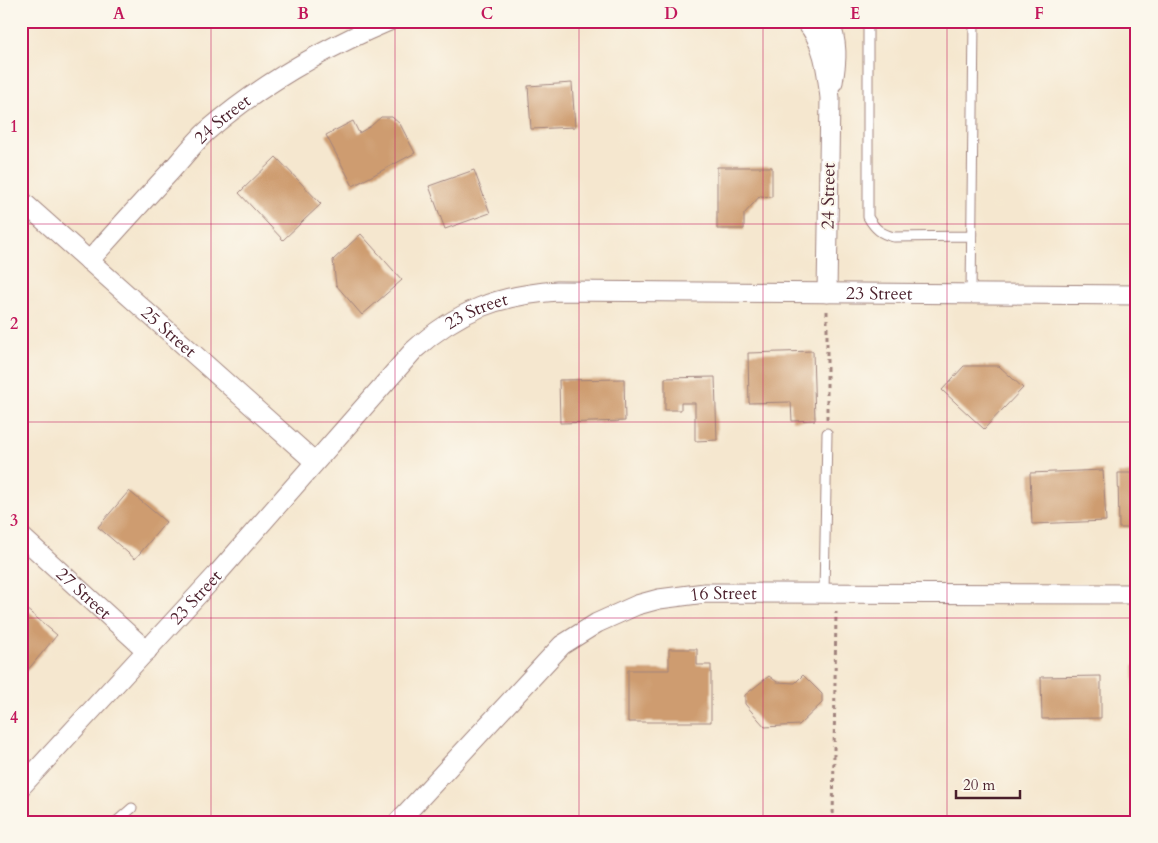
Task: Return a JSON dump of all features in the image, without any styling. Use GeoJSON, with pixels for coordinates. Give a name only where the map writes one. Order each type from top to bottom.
{"type":"FeatureCollection","features":[{"type":"Feature","properties":{"kind":"street","name":"24 Street"},"geometry":{"type":"LineString","coordinates":[[89,260],[206,133],[241,104],[318,55],[356,35],[389,21]]}},
{"type":"Feature","properties":{"kind":"street","name":"24 Street"},"geometry":{"type":"LineString","coordinates":[[804,21],[816,36],[821,49],[830,98]]}},
{"type":"Feature","properties":{"kind":"street","name":"24 Street"},"geometry":{"type":"LineString","coordinates":[[827,293],[830,98],[837,54],[834,32],[829,21]]}},
{"type":"Feature","properties":{"kind":"street","name":"25 Street"},"geometry":{"type":"LineString","coordinates":[[21,200],[315,462]]}},
{"type":"Feature","properties":{"kind":"street","name":"23 Street"},"geometry":{"type":"LineString","coordinates":[[21,787],[146,651],[414,350],[447,324],[487,304],[533,293],[557,291],[1137,296]]}},
{"type":"Feature","properties":{"kind":"street","name":"27 Street"},"geometry":{"type":"LineString","coordinates":[[21,536],[146,651]]}},
{"type":"Feature","properties":{"kind":"street","name":"16 Street"},"geometry":{"type":"LineString","coordinates":[[398,822],[562,645],[597,623],[637,606],[682,595],[705,593],[1137,594]]}},
{"type":"Feature","properties":{"kind":"lane"},"geometry":{"type":"LineString","coordinates":[[868,21],[868,217],[874,227],[883,234],[894,237],[971,236]]}},
{"type":"Feature","properties":{"kind":"lane"},"geometry":{"type":"LineString","coordinates":[[971,294],[974,21]]}},
{"type":"Feature","properties":{"kind":"lane"},"geometry":{"type":"LineString","coordinates":[[827,433],[830,593]]}},
{"type":"Feature","properties":{"kind":"lane"},"geometry":{"type":"LineString","coordinates":[[116,822],[132,808]]}},
{"type":"Feature","properties":{"kind":"path"},"geometry":{"type":"LineString","coordinates":[[827,293],[827,433]]}},
{"type":"Feature","properties":{"kind":"path"},"geometry":{"type":"LineString","coordinates":[[830,593],[833,822]]}},
{"type":"Feature","properties":{"kind":"building"},"geometry":{"type":"Polygon","coordinates":[[[572,83],[575,127],[531,129],[528,86],[572,83]]]}},
{"type":"Feature","properties":{"kind":"building"},"geometry":{"type":"Polygon","coordinates":[[[381,117],[392,117],[400,124],[415,153],[353,186],[326,135],[353,121],[359,133],[381,117]]]}},
{"type":"Feature","properties":{"kind":"building"},"geometry":{"type":"Polygon","coordinates":[[[276,157],[321,204],[283,240],[239,193],[276,157]]]}},
{"type":"Feature","properties":{"kind":"building"},"geometry":{"type":"Polygon","coordinates":[[[717,167],[772,167],[772,197],[760,196],[744,214],[744,229],[717,229],[717,167]]]}},
{"type":"Feature","properties":{"kind":"building"},"geometry":{"type":"Polygon","coordinates":[[[474,170],[490,213],[445,229],[429,186],[474,170]]]}},
{"type":"Feature","properties":{"kind":"building"},"geometry":{"type":"Polygon","coordinates":[[[361,234],[402,280],[362,315],[336,285],[333,260],[361,234]]]}},
{"type":"Feature","properties":{"kind":"building"},"geometry":{"type":"Polygon","coordinates":[[[813,351],[815,420],[792,421],[791,402],[749,403],[748,353],[813,351]]]}},
{"type":"Feature","properties":{"kind":"building"},"geometry":{"type":"Polygon","coordinates":[[[964,366],[999,366],[1023,388],[984,429],[942,390],[964,366]]]}},
{"type":"Feature","properties":{"kind":"building"},"geometry":{"type":"Polygon","coordinates":[[[715,377],[717,440],[695,441],[695,403],[681,403],[681,410],[665,410],[665,378],[715,377]]]}},
{"type":"Feature","properties":{"kind":"building"},"geometry":{"type":"Polygon","coordinates":[[[624,379],[625,421],[560,423],[559,380],[624,379]]]}},
{"type":"Feature","properties":{"kind":"building"},"geometry":{"type":"Polygon","coordinates":[[[1103,470],[1106,521],[1032,524],[1030,473],[1103,470]]]}},
{"type":"Feature","properties":{"kind":"building"},"geometry":{"type":"Polygon","coordinates":[[[1118,473],[1137,473],[1137,528],[1119,528],[1118,473]]]}},
{"type":"Feature","properties":{"kind":"building"},"geometry":{"type":"Polygon","coordinates":[[[129,491],[166,522],[135,559],[98,527],[129,491]]]}},
{"type":"Feature","properties":{"kind":"building"},"geometry":{"type":"Polygon","coordinates":[[[25,608],[57,635],[21,678],[21,613],[25,608]]]}},
{"type":"Feature","properties":{"kind":"building"},"geometry":{"type":"Polygon","coordinates":[[[669,649],[697,649],[697,665],[711,665],[711,722],[628,722],[628,670],[669,670],[669,649]]]}},
{"type":"Feature","properties":{"kind":"building"},"geometry":{"type":"Polygon","coordinates":[[[1133,665],[1137,665],[1137,706],[1135,706],[1133,665]]]}},
{"type":"Feature","properties":{"kind":"building"},"geometry":{"type":"Polygon","coordinates":[[[803,675],[822,694],[822,703],[799,725],[765,727],[745,704],[745,695],[769,676],[777,682],[795,683],[803,675]]]}},
{"type":"Feature","properties":{"kind":"building"},"geometry":{"type":"Polygon","coordinates":[[[1101,676],[1101,718],[1042,719],[1041,677],[1101,676]]]}}]}
